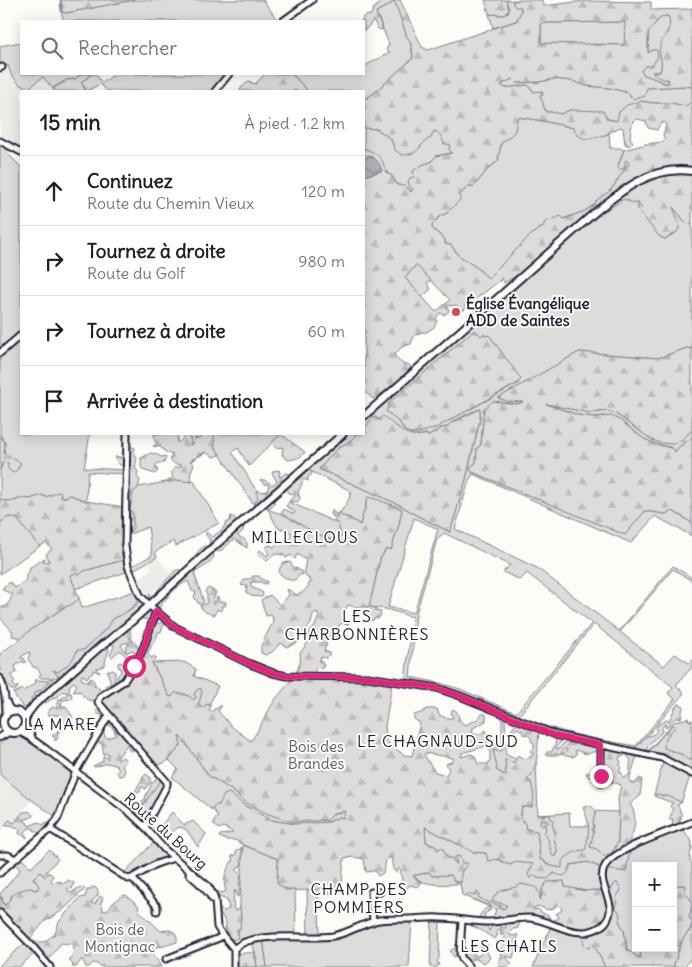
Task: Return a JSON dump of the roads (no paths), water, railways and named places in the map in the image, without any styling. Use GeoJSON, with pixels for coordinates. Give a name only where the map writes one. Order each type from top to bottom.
{"type":"FeatureCollection","features":[{"type":"Feature","properties":{"kind":"main road"},"geometry":{"type":"LineString","coordinates":[[365,415],[558,244],[620,192],[652,175],[670,170],[692,171]]}},
{"type":"Feature","properties":{"kind":"main road"},"geometry":{"type":"LineString","coordinates":[[0,735],[9,732],[20,732],[28,713],[35,704],[110,641],[148,604],[342,435]]}},
{"type":"Feature","properties":{"kind":"main road"},"geometry":{"type":"LineString","coordinates":[[0,735],[6,716],[11,712],[17,712],[35,704]]}},
{"type":"Feature","properties":{"kind":"main road"},"geometry":{"type":"LineString","coordinates":[[17,712],[25,722]]}},
{"type":"Feature","properties":{"kind":"main road"},"geometry":{"type":"LineString","coordinates":[[4,725],[9,732]]}},
{"type":"Feature","properties":{"kind":"street"},"geometry":{"type":"LineString","coordinates":[[284,20],[312,0]]}},
{"type":"Feature","properties":{"kind":"street"},"geometry":{"type":"LineString","coordinates":[[216,90],[228,75]]}},
{"type":"Feature","properties":{"kind":"street"},"geometry":{"type":"LineString","coordinates":[[0,141],[20,151]]}},
{"type":"Feature","properties":{"kind":"street"},"geometry":{"type":"LineString","coordinates":[[0,353],[20,337]]}},
{"type":"Feature","properties":{"kind":"street"},"geometry":{"type":"LineString","coordinates":[[127,435],[125,546],[128,566],[140,595],[175,627],[248,663],[273,673],[287,676],[368,677],[437,688],[556,736],[662,758],[692,774]]}},
{"type":"Feature","properties":{"kind":"street"},"geometry":{"type":"LineString","coordinates":[[145,827],[167,782],[98,702],[100,696],[118,686],[129,674],[143,649],[156,611]]}},
{"type":"Feature","properties":{"kind":"street"},"geometry":{"type":"LineString","coordinates":[[0,678],[3,685],[6,716]]}},
{"type":"Feature","properties":{"kind":"street"},"geometry":{"type":"LineString","coordinates":[[5,699],[9,708],[17,712]]}},
{"type":"Feature","properties":{"kind":"street"},"geometry":{"type":"LineString","coordinates":[[0,873],[50,829],[58,818],[76,771],[109,715]]}},
{"type":"Feature","properties":{"kind":"street","name":"Route du Bourg"},"geometry":{"type":"LineString","coordinates":[[25,722],[28,732],[35,741]]}},
{"type":"Feature","properties":{"kind":"street","name":"Route du Bourg"},"geometry":{"type":"LineString","coordinates":[[20,732],[35,741],[124,808],[174,858],[208,886],[215,900],[217,927],[234,949]]}},
{"type":"Feature","properties":{"kind":"street"},"geometry":{"type":"LineString","coordinates":[[601,745],[601,776]]}},
{"type":"Feature","properties":{"kind":"street"},"geometry":{"type":"LineString","coordinates":[[228,942],[241,943],[264,938],[333,936],[380,920],[440,918],[490,922],[532,918],[569,930],[583,932],[593,930],[604,923],[611,910],[603,877],[606,863],[630,847],[692,822]]}},
{"type":"Feature","properties":{"kind":"street"},"geometry":{"type":"LineString","coordinates":[[50,829],[128,879],[156,864],[174,858]]}},
{"type":"Feature","properties":{"kind":"street"},"geometry":{"type":"LineString","coordinates":[[0,855],[8,855],[15,859]]}},
{"type":"Feature","properties":{"kind":"street"},"geometry":{"type":"LineString","coordinates":[[132,878],[157,906],[157,911]]}},
{"type":"Feature","properties":{"kind":"street"},"geometry":{"type":"LineString","coordinates":[[371,892],[373,922]]}},
{"type":"Feature","properties":{"kind":"street"},"geometry":{"type":"LineString","coordinates":[[364,893],[380,892]]}},
{"type":"Feature","properties":{"kind":"street"},"geometry":{"type":"LineString","coordinates":[[0,914],[50,967]]}},
{"type":"Feature","properties":{"kind":"street"},"geometry":{"type":"LineString","coordinates":[[462,920],[460,953],[468,966]]}},
{"type":"Feature","properties":{"kind":"street"},"geometry":{"type":"LineString","coordinates":[[166,959],[219,938],[222,935]]}},
{"type":"Feature","properties":{"kind":"street"},"geometry":{"type":"LineString","coordinates":[[234,967],[234,949],[241,943]]}},
{"type":"Feature","properties":{"kind":"water"},"geometry":{"type":"Polygon","coordinates":[[[369,155],[377,162],[382,171],[365,176],[365,160],[369,155]]]}},
{"type":"Feature","properties":{"kind":"waterway"},"geometry":{"type":"LineString","coordinates":[[130,629],[131,638],[140,649]]}},
{"type":"Feature","properties":{"kind":"place","name":"Église Évangélique ADD de Saintes"},"geometry":{"type":"Point","coordinates":[456,312]}},
{"type":"Feature","properties":{"kind":"district","name":"MILLECLOUS"},"geometry":{"type":"Point","coordinates":[305,537]}},
{"type":"Feature","properties":{"kind":"district","name":"LES CHARBONNIÈRES"},"geometry":{"type":"Point","coordinates":[357,625]}},
{"type":"Feature","properties":{"kind":"district","name":"LA MARE"},"geometry":{"type":"Point","coordinates":[60,724]}},
{"type":"Feature","properties":{"kind":"district","name":"LE CHAGNAUD-SUD"},"geometry":{"type":"Point","coordinates":[438,741]}},
{"type":"Feature","properties":{"kind":"district","name":"CHAMP DES POMMIERS"},"geometry":{"type":"Point","coordinates":[359,898]}},
{"type":"Feature","properties":{"kind":"district","name":"LES CHAILS"},"geometry":{"type":"Point","coordinates":[509,946]}},
{"type":"Feature","properties":{"kind":"park label","name":"Bois des Brandes"},"geometry":{"type":"Point","coordinates":[316,754]}},
{"type":"Feature","properties":{"kind":"park label","name":"Bois de Montignac"},"geometry":{"type":"Point","coordinates":[120,938]}}]}
